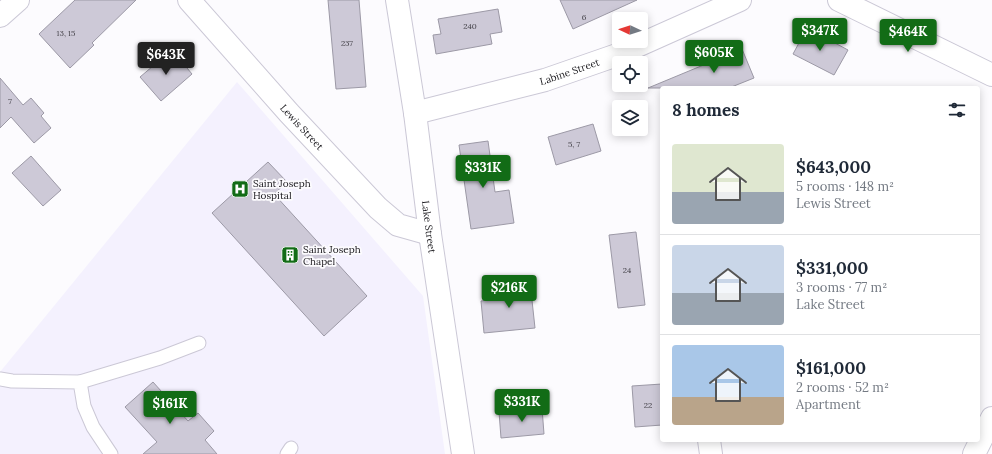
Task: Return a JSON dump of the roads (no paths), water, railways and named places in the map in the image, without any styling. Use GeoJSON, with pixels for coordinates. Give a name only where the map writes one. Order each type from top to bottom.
{"type":"FeatureCollection","features":[{"type":"Feature","properties":{"kind":"street"},"geometry":{"type":"LineString","coordinates":[[0,16],[18,0]]}},
{"type":"Feature","properties":{"kind":"street","name":"Lewis Street"},"geometry":{"type":"LineString","coordinates":[[189,0],[289,113],[378,208],[398,225],[430,234]]}},
{"type":"Feature","properties":{"kind":"street","name":"Lake Street"},"geometry":{"type":"LineString","coordinates":[[396,0],[415,113],[430,234],[463,454]]}},
{"type":"Feature","properties":{"kind":"street","name":"Labine Street"},"geometry":{"type":"LineString","coordinates":[[415,113],[544,80],[617,55],[740,0]]}},
{"type":"Feature","properties":{"kind":"street"},"geometry":{"type":"LineString","coordinates":[[840,0],[992,75]]}},
{"type":"Feature","properties":{"kind":"street"},"geometry":{"type":"LineString","coordinates":[[974,454],[992,418]]}},
{"type":"Feature","properties":{"kind":"street"},"geometry":{"type":"LineString","coordinates":[[709,442],[711,454]]}},
{"type":"Feature","properties":{"kind":"lane"},"geometry":{"type":"LineString","coordinates":[[0,379],[20,382],[80,382],[160,358],[200,342]]}},
{"type":"Feature","properties":{"kind":"lane"},"geometry":{"type":"LineString","coordinates":[[80,382],[84,406],[93,427],[111,454]]}},
{"type":"Feature","properties":{"kind":"place","name":"Saint Joseph Hospital"},"geometry":{"type":"Point","coordinates":[240,189]}},
{"type":"Feature","properties":{"kind":"place","name":"Saint Joseph Chapel"},"geometry":{"type":"Point","coordinates":[290,255]}}]}
